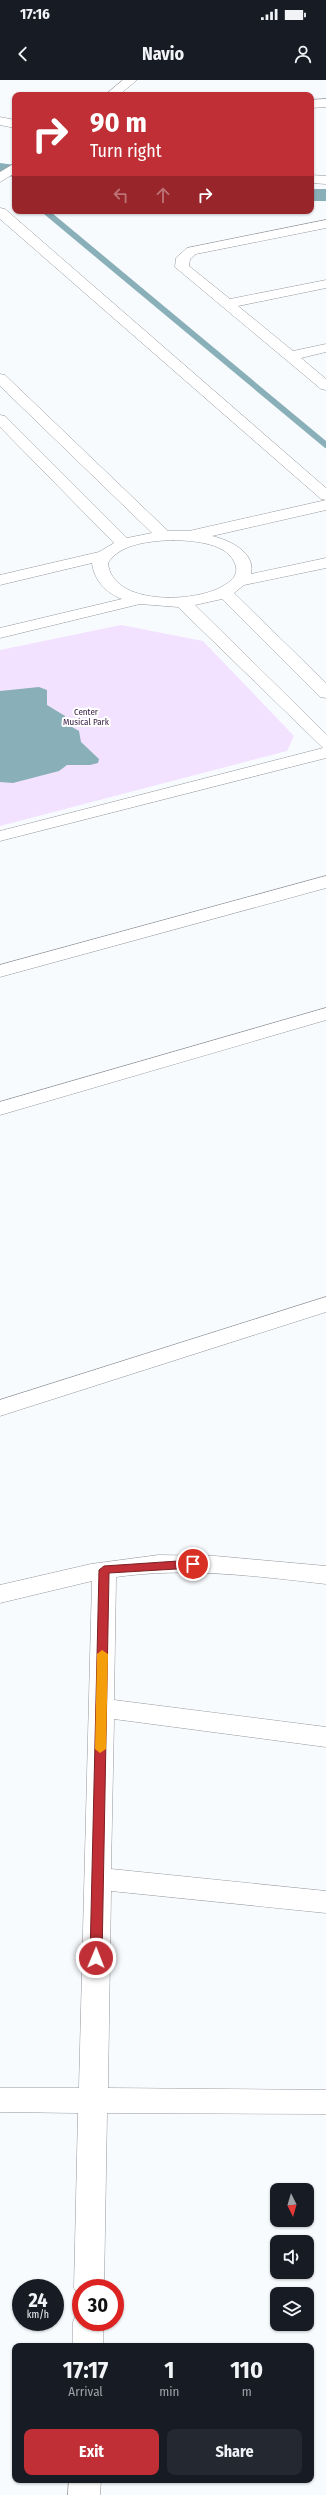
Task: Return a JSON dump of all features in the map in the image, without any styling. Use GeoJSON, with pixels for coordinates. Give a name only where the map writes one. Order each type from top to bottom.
{"type":"FeatureCollection","features":[{"type":"Feature","properties":{"kind":"street"},"geometry":{"type":"LineString","coordinates":[[115,92],[131,80]]}},
{"type":"Feature","properties":{"kind":"street"},"geometry":{"type":"LineString","coordinates":[[314,104],[326,103]]}},
{"type":"Feature","properties":{"kind":"street"},"geometry":{"type":"LineString","coordinates":[[0,121],[12,123]]}},
{"type":"Feature","properties":{"kind":"street"},"geometry":{"type":"LineString","coordinates":[[0,178],[12,169]]}},
{"type":"Feature","properties":{"kind":"street"},"geometry":{"type":"LineString","coordinates":[[314,180],[326,180]]}},
{"type":"Feature","properties":{"kind":"street"},"geometry":{"type":"LineString","coordinates":[[0,212],[326,496]]}},
{"type":"Feature","properties":{"kind":"street"},"geometry":{"type":"LineString","coordinates":[[326,224],[192,251],[183,258],[182,268],[326,386]]}},
{"type":"Feature","properties":{"kind":"street"},"geometry":{"type":"LineString","coordinates":[[227,304],[326,284]]}},
{"type":"Feature","properties":{"kind":"street"},"geometry":{"type":"LineString","coordinates":[[290,356],[326,348]]}},
{"type":"Feature","properties":{"kind":"street"},"geometry":{"type":"LineString","coordinates":[[0,378],[163,535]]}},
{"type":"Feature","properties":{"kind":"street"},"geometry":{"type":"LineString","coordinates":[[0,419],[6,431],[124,544]]}},
{"type":"Feature","properties":{"kind":"street"},"geometry":{"type":"LineString","coordinates":[[6,431],[46,422]]}},
{"type":"Feature","properties":{"kind":"street"},"geometry":{"type":"LineString","coordinates":[[188,536],[326,505]]}},
{"type":"Feature","properties":{"kind":"street"},"geometry":{"type":"LineString","coordinates":[[239,582],[244,571],[242,560],[233,550],[217,542],[188,536],[149,536],[124,544],[107,555],[102,561],[100,572],[107,584],[122,593],[141,599],[182,602],[209,598],[224,592],[239,582],[326,563]]}},
{"type":"Feature","properties":{"kind":"street"},"geometry":{"type":"LineString","coordinates":[[0,580],[107,555]]}},
{"type":"Feature","properties":{"kind":"street"},"geometry":{"type":"LineString","coordinates":[[224,592],[326,693]]}},
{"type":"Feature","properties":{"kind":"street"},"geometry":{"type":"LineString","coordinates":[[0,632],[141,599]]}},
{"type":"Feature","properties":{"kind":"street"},"geometry":{"type":"LineString","coordinates":[[182,602],[326,744]]}},
{"type":"Feature","properties":{"kind":"street"},"geometry":{"type":"LineString","coordinates":[[0,836],[326,752]]}},
{"type":"Feature","properties":{"kind":"street"},"geometry":{"type":"LineString","coordinates":[[0,971],[326,882]]}},
{"type":"Feature","properties":{"kind":"street"},"geometry":{"type":"LineString","coordinates":[[0,1109],[326,1014]]}},
{"type":"Feature","properties":{"kind":"street"},"geometry":{"type":"LineString","coordinates":[[0,1408],[326,1304]]}},
{"type":"Feature","properties":{"kind":"street"},"geometry":{"type":"LineString","coordinates":[[0,1594],[104,1570],[193,1564],[266,1568],[326,1575]]}},
{"type":"Feature","properties":{"kind":"street"},"geometry":{"type":"LineString","coordinates":[[89,2279],[104,1570]]}},
{"type":"Feature","properties":{"kind":"street"},"geometry":{"type":"LineString","coordinates":[[101,1708],[326,1737]]}},
{"type":"Feature","properties":{"kind":"street"},"geometry":{"type":"LineString","coordinates":[[98,1879],[326,1902]]}},
{"type":"Feature","properties":{"kind":"street"},"geometry":{"type":"LineString","coordinates":[[0,2100],[93,2099],[326,2102]]}},
{"type":"Feature","properties":{"kind":"street"},"geometry":{"type":"LineString","coordinates":[[88,2331],[88,2343]]}},
{"type":"Feature","properties":{"kind":"street"},"geometry":{"type":"LineString","coordinates":[[84,2495],[85,2483]]}},
{"type":"Feature","properties":{"kind":"green space","name":"Center Musical Park"},"geometry":{"type":"Polygon","coordinates":[[[121,625],[203,641],[294,736],[287,751],[0,826],[0,650],[121,625]]]}},
{"type":"Feature","properties":{"kind":"water"},"geometry":{"type":"Polygon","coordinates":[[[39,687],[47,690],[47,705],[65,716],[65,723],[79,731],[81,742],[99,759],[98,763],[90,765],[67,765],[59,771],[13,783],[0,782],[0,691],[39,687]]]}},
{"type":"Feature","properties":{"kind":"waterway"},"geometry":{"type":"LineString","coordinates":[[0,169],[12,171]]}},
{"type":"Feature","properties":{"kind":"waterway"},"geometry":{"type":"LineString","coordinates":[[314,195],[326,195]]}},
{"type":"Feature","properties":{"kind":"waterway"},"geometry":{"type":"LineString","coordinates":[[49,214],[326,445]]}},
{"type":"Feature","properties":{"kind":"slow traffic"},"geometry":{"type":"LineString","coordinates":[[100,1749],[102,1654]]}},
{"type":"Feature","properties":{"kind":"route"},"geometry":{"type":"LineString","coordinates":[[96,1958],[104,1570],[138,1566],[193,1564]]}}]}
